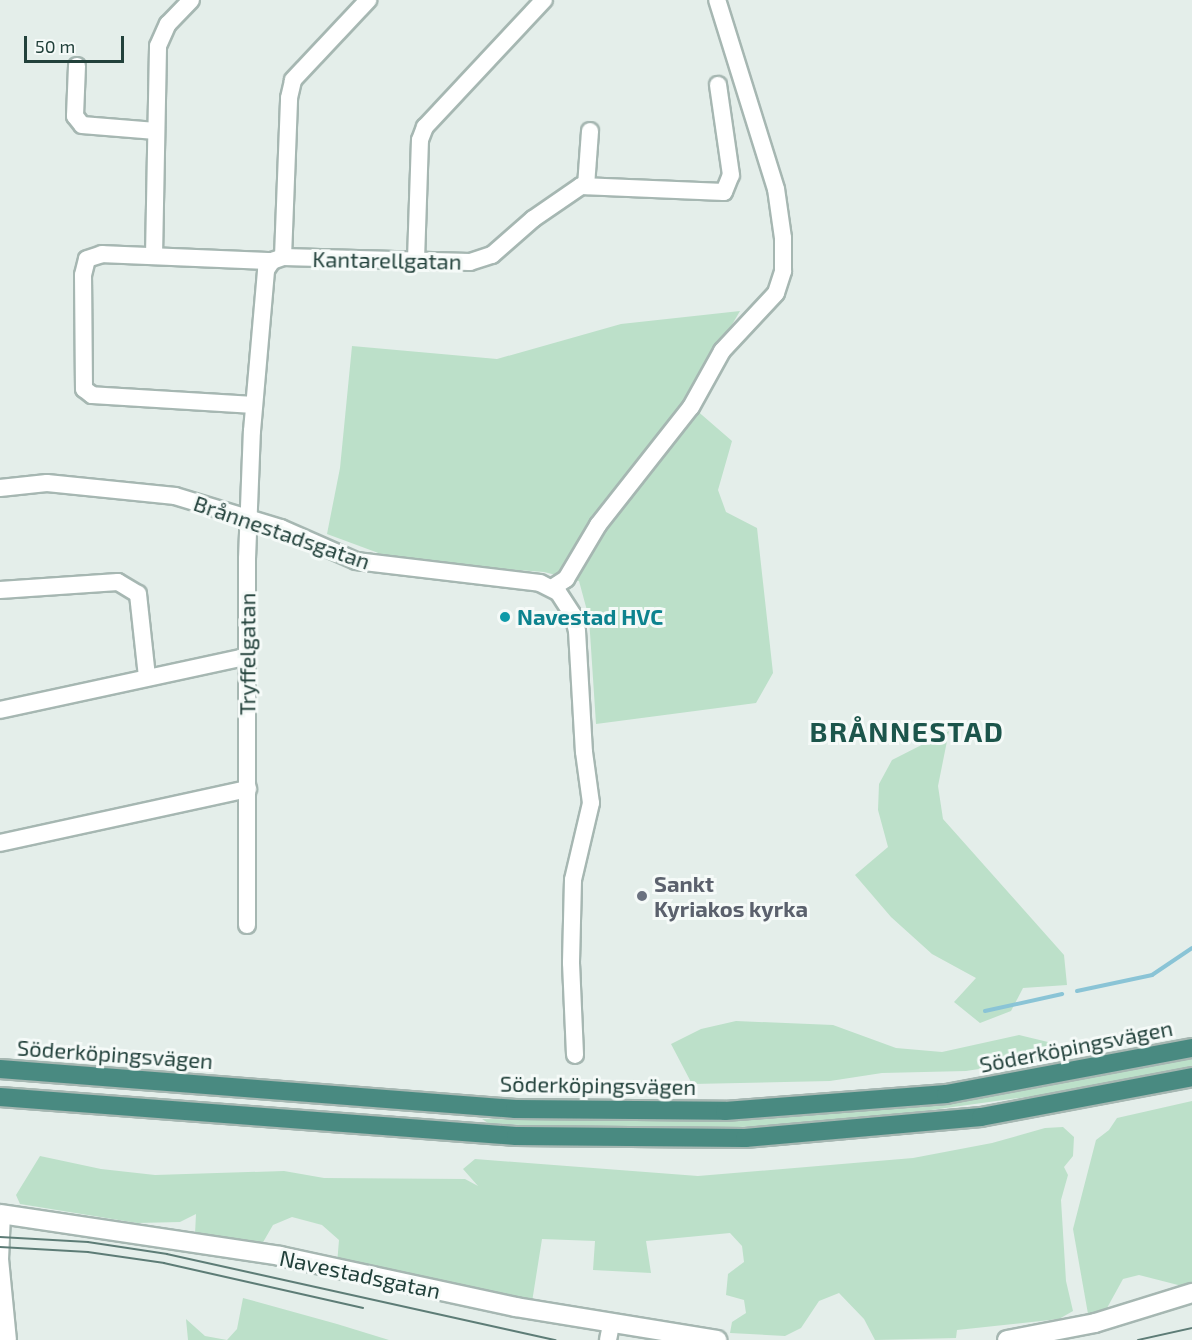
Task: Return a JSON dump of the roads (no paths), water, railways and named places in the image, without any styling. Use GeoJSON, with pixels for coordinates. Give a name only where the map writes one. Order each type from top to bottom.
{"type":"FeatureCollection","features":[{"type":"Feature","properties":{"kind":"highway","name":"Söderköpingsvägen"},"geometry":{"type":"LineString","coordinates":[[0,1070],[515,1108],[725,1111],[946,1094],[1192,1048]]}},
{"type":"Feature","properties":{"kind":"highway"},"geometry":{"type":"LineString","coordinates":[[0,1097],[516,1136],[710,1139],[820,1134],[981,1117],[1192,1077]]}},
{"type":"Feature","properties":{"kind":"street"},"geometry":{"type":"LineString","coordinates":[[154,256],[159,46],[168,24],[192,0]]}},
{"type":"Feature","properties":{"kind":"street"},"geometry":{"type":"LineString","coordinates":[[249,520],[254,405],[266,270],[278,259],[289,98],[293,80],[368,0]]}},
{"type":"Feature","properties":{"kind":"street"},"geometry":{"type":"LineString","coordinates":[[416,260],[420,140],[424,127],[544,0]]}},
{"type":"Feature","properties":{"kind":"street"},"geometry":{"type":"LineString","coordinates":[[575,1055],[571,963],[573,880],[591,803],[584,752],[577,632],[573,615],[552,588],[566,579],[598,525],[691,407],[737,332],[776,293],[783,272],[783,238],[776,189],[717,0]]}},
{"type":"Feature","properties":{"kind":"street"},"geometry":{"type":"LineString","coordinates":[[77,66],[75,116],[82,125],[156,131]]}},
{"type":"Feature","properties":{"kind":"street","name":"Kantarellgatan"},"geometry":{"type":"LineString","coordinates":[[254,405],[92,395],[84,389],[83,275],[87,259],[102,254],[470,262],[492,255],[565,194],[586,186],[724,192],[731,175],[718,85]]}},
{"type":"Feature","properties":{"kind":"street"},"geometry":{"type":"LineString","coordinates":[[586,186],[590,131]]}},
{"type":"Feature","properties":{"kind":"street","name":"Brånnestadsgatan"},"geometry":{"type":"LineString","coordinates":[[0,488],[47,483],[175,496],[281,528],[364,562],[540,583],[552,588]]}},
{"type":"Feature","properties":{"kind":"street","name":"Tryffelgatan"},"geometry":{"type":"LineString","coordinates":[[247,925],[246,657],[249,520]]}},
{"type":"Feature","properties":{"kind":"street"},"geometry":{"type":"LineString","coordinates":[[0,590],[118,582],[138,594],[147,677]]}},
{"type":"Feature","properties":{"kind":"street"},"geometry":{"type":"LineString","coordinates":[[0,710],[246,657]]}},
{"type":"Feature","properties":{"kind":"street"},"geometry":{"type":"LineString","coordinates":[[0,843],[248,789]]}},
{"type":"Feature","properties":{"kind":"street","name":"Navestadsgatan"},"geometry":{"type":"LineString","coordinates":[[8,1340],[0,1259],[1,1214],[280,1256],[609,1332],[717,1340]]}},
{"type":"Feature","properties":{"kind":"street"},"geometry":{"type":"LineString","coordinates":[[1007,1340],[1095,1323],[1192,1293]]}},
{"type":"Feature","properties":{"kind":"waterway"},"geometry":{"type":"LineString","coordinates":[[1077,991],[1152,975],[1192,948]]}},
{"type":"Feature","properties":{"kind":"waterway"},"geometry":{"type":"LineString","coordinates":[[985,1011],[1062,994]]}},
{"type":"Feature","properties":{"kind":"tram line"},"geometry":{"type":"LineString","coordinates":[[0,1237],[88,1242],[167,1254],[556,1340]]}},
{"type":"Feature","properties":{"kind":"tram line"},"geometry":{"type":"LineString","coordinates":[[0,1247],[88,1252],[164,1263],[363,1308]]}},
{"type":"Feature","properties":{"kind":"tram line"},"geometry":{"type":"LineString","coordinates":[[1138,1340],[1192,1328]]}},
{"type":"Feature","properties":{"kind":"place","name":"Navestad HVC"},"geometry":{"type":"Point","coordinates":[505,617]}},
{"type":"Feature","properties":{"kind":"place","name":"Sankt Kyriakos kyrka"},"geometry":{"type":"Point","coordinates":[642,896]}},
{"type":"Feature","properties":{"kind":"district","name":"BRÅNNESTAD"},"geometry":{"type":"Point","coordinates":[907,731]}}]}
